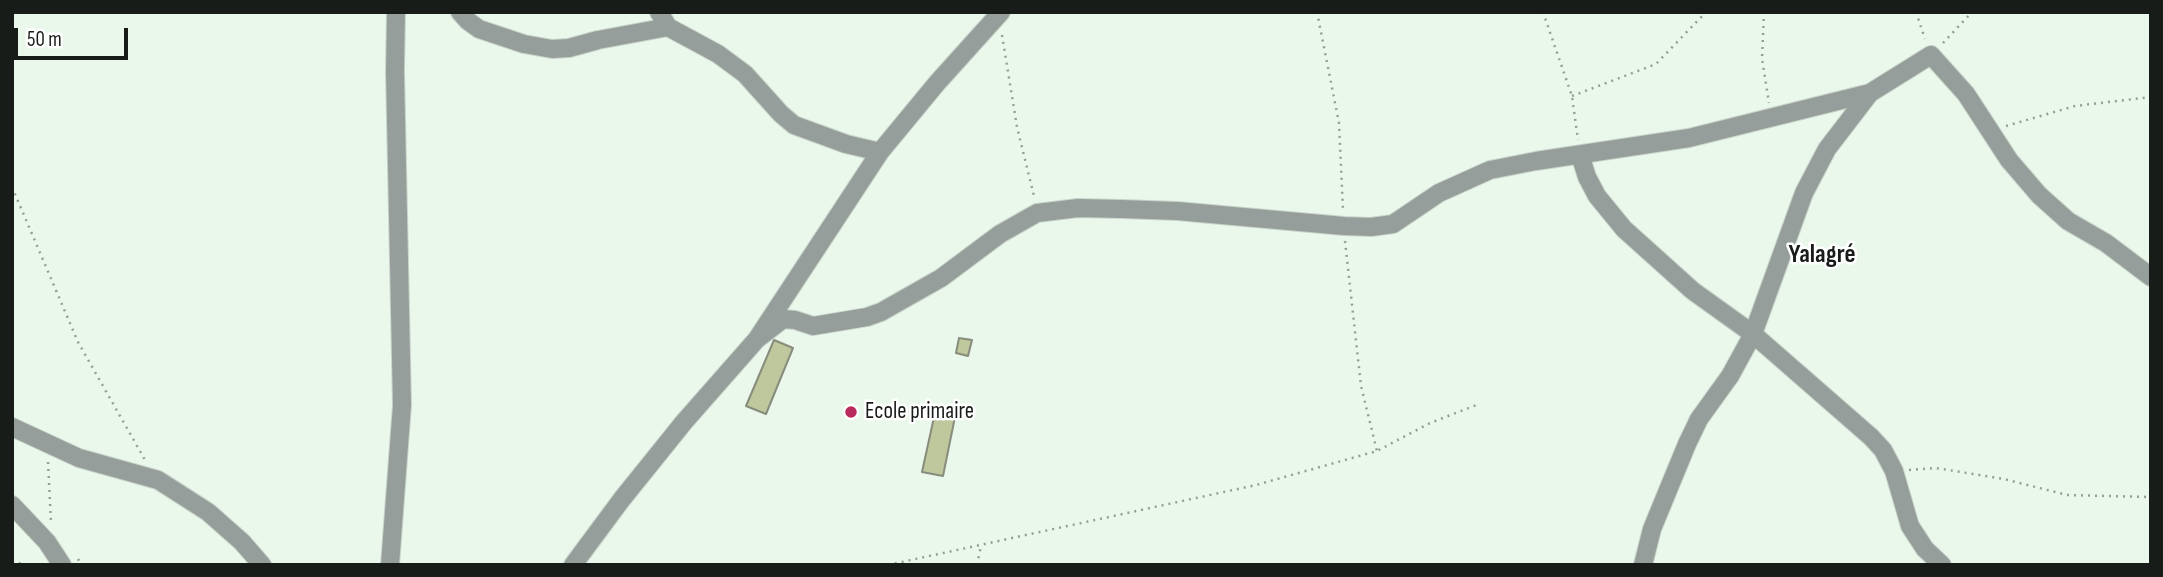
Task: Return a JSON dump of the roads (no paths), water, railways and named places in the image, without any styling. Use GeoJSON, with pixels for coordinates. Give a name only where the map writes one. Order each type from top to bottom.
{"type":"FeatureCollection","features":[{"type":"Feature","properties":{"kind":"street"},"geometry":{"type":"LineString","coordinates":[[390,565],[402,405],[395,85],[396,12]]}},
{"type":"Feature","properties":{"kind":"street"},"geometry":{"type":"LineString","coordinates":[[460,12],[479,29],[524,44],[552,49],[569,48],[664,20],[745,74],[794,125],[846,144],[880,152]]}},
{"type":"Feature","properties":{"kind":"street"},"geometry":{"type":"LineString","coordinates":[[573,565],[684,422],[757,339],[880,152],[999,13]]}},
{"type":"Feature","properties":{"kind":"street"},"geometry":{"type":"LineString","coordinates":[[757,339],[783,319],[813,326],[881,312],[941,278],[1000,234],[1037,213],[1078,208],[1177,211],[1343,226],[1371,227],[1393,224],[1438,193],[1490,170],[1689,138],[1870,93],[1931,55],[1966,93],[2009,160],[2039,195],[2068,221],[2106,243],[2151,277]]}},
{"type":"Feature","properties":{"kind":"street"},"geometry":{"type":"LineString","coordinates":[[1643,565],[1652,529],[1687,444],[1699,419],[1730,376],[1753,334],[1804,193],[1827,149],[1870,93]]}},
{"type":"Feature","properties":{"kind":"street"},"geometry":{"type":"LineString","coordinates":[[1580,155],[1597,196],[1624,229],[1693,291],[1753,334],[1883,450],[1894,471],[1910,526],[1925,549],[1942,565]]}},
{"type":"Feature","properties":{"kind":"street"},"geometry":{"type":"LineString","coordinates":[[12,427],[47,445],[105,467],[158,480],[208,512],[242,542],[262,565]]}},
{"type":"Feature","properties":{"kind":"street"},"geometry":{"type":"LineString","coordinates":[[12,505],[47,542],[68,559]]}},
{"type":"Feature","properties":{"kind":"place","name":"Ecole primaire"},"geometry":{"type":"Point","coordinates":[851,412]}},
{"type":"Feature","properties":{"kind":"district","name":"Yalagré"},"geometry":{"type":"Point","coordinates":[1822,255]}}]}
